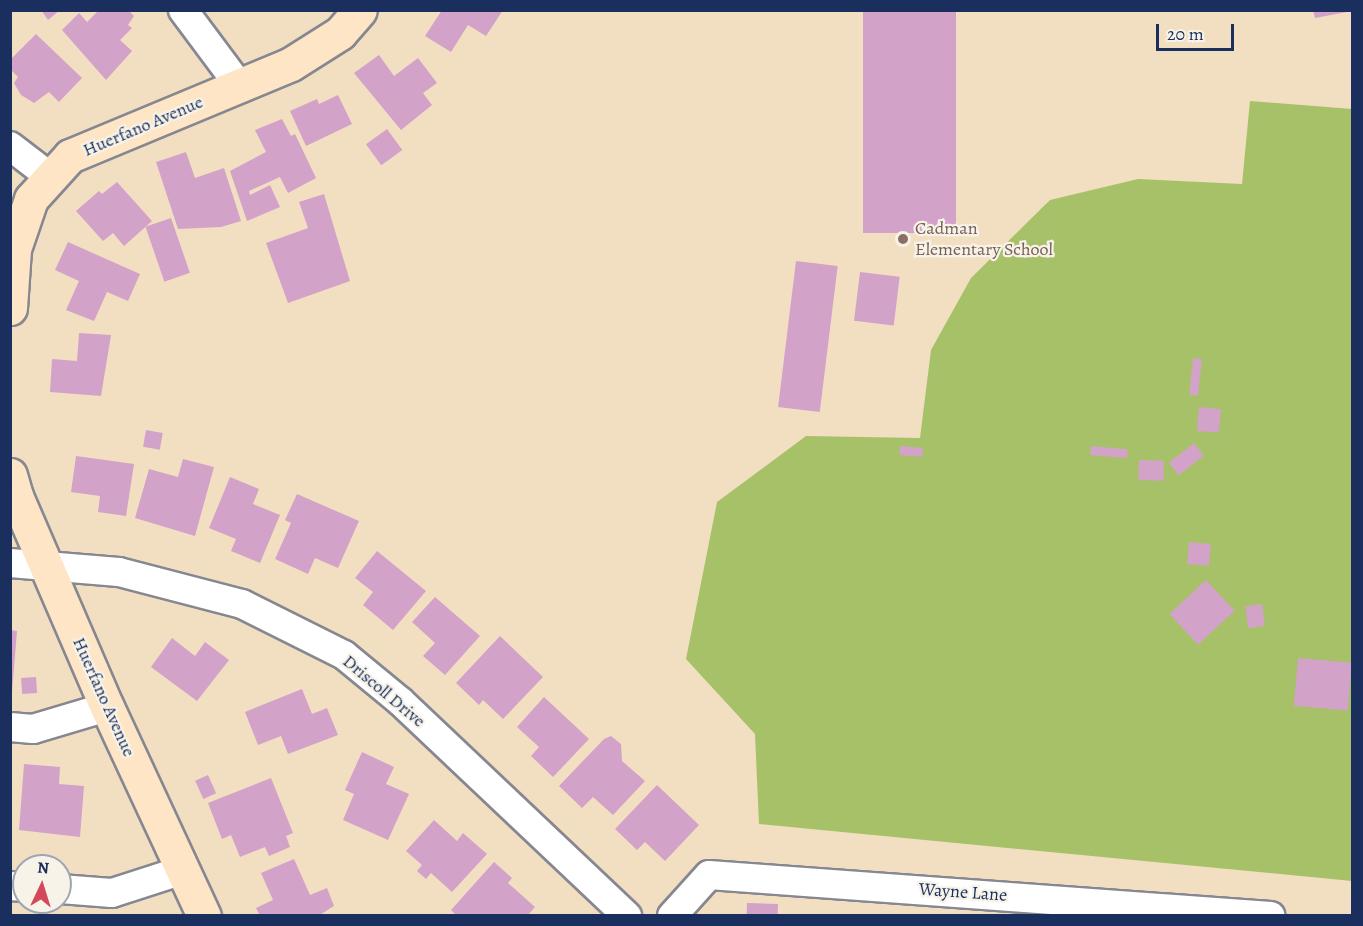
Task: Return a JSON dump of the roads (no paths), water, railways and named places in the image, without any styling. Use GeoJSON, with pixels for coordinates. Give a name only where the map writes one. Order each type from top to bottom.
{"type":"FeatureCollection","features":[{"type":"Feature","properties":{"kind":"street"},"geometry":{"type":"LineString","coordinates":[[183,10],[239,86]]}},
{"type":"Feature","properties":{"kind":"street","name":"Huerfano Avenue"},"geometry":{"type":"LineString","coordinates":[[10,308],[14,249],[31,199],[49,176],[70,156],[291,64],[340,33],[360,10]]}},
{"type":"Feature","properties":{"kind":"street"},"geometry":{"type":"LineString","coordinates":[[10,146],[49,176]]}},
{"type":"Feature","properties":{"kind":"street","name":"Huerfano Avenue"},"geometry":{"type":"LineString","coordinates":[[10,475],[107,707],[204,915]]}},
{"type":"Feature","properties":{"kind":"street","name":"Driscoll Drive"},"geometry":{"type":"LineString","coordinates":[[10,563],[119,572],[242,604],[344,656],[401,702],[627,915]]}},
{"type":"Feature","properties":{"kind":"street"},"geometry":{"type":"LineString","coordinates":[[10,727],[33,729],[107,707]]}},
{"type":"Feature","properties":{"kind":"street"},"geometry":{"type":"LineString","coordinates":[[72,890],[112,893],[183,870]]}},
{"type":"Feature","properties":{"kind":"street","name":"Wayne Lane"},"geometry":{"type":"LineString","coordinates":[[672,915],[709,875],[1271,915]]}},
{"type":"Feature","properties":{"kind":"place","name":"Cadman Elementary School"},"geometry":{"type":"Point","coordinates":[903,239]}}]}
